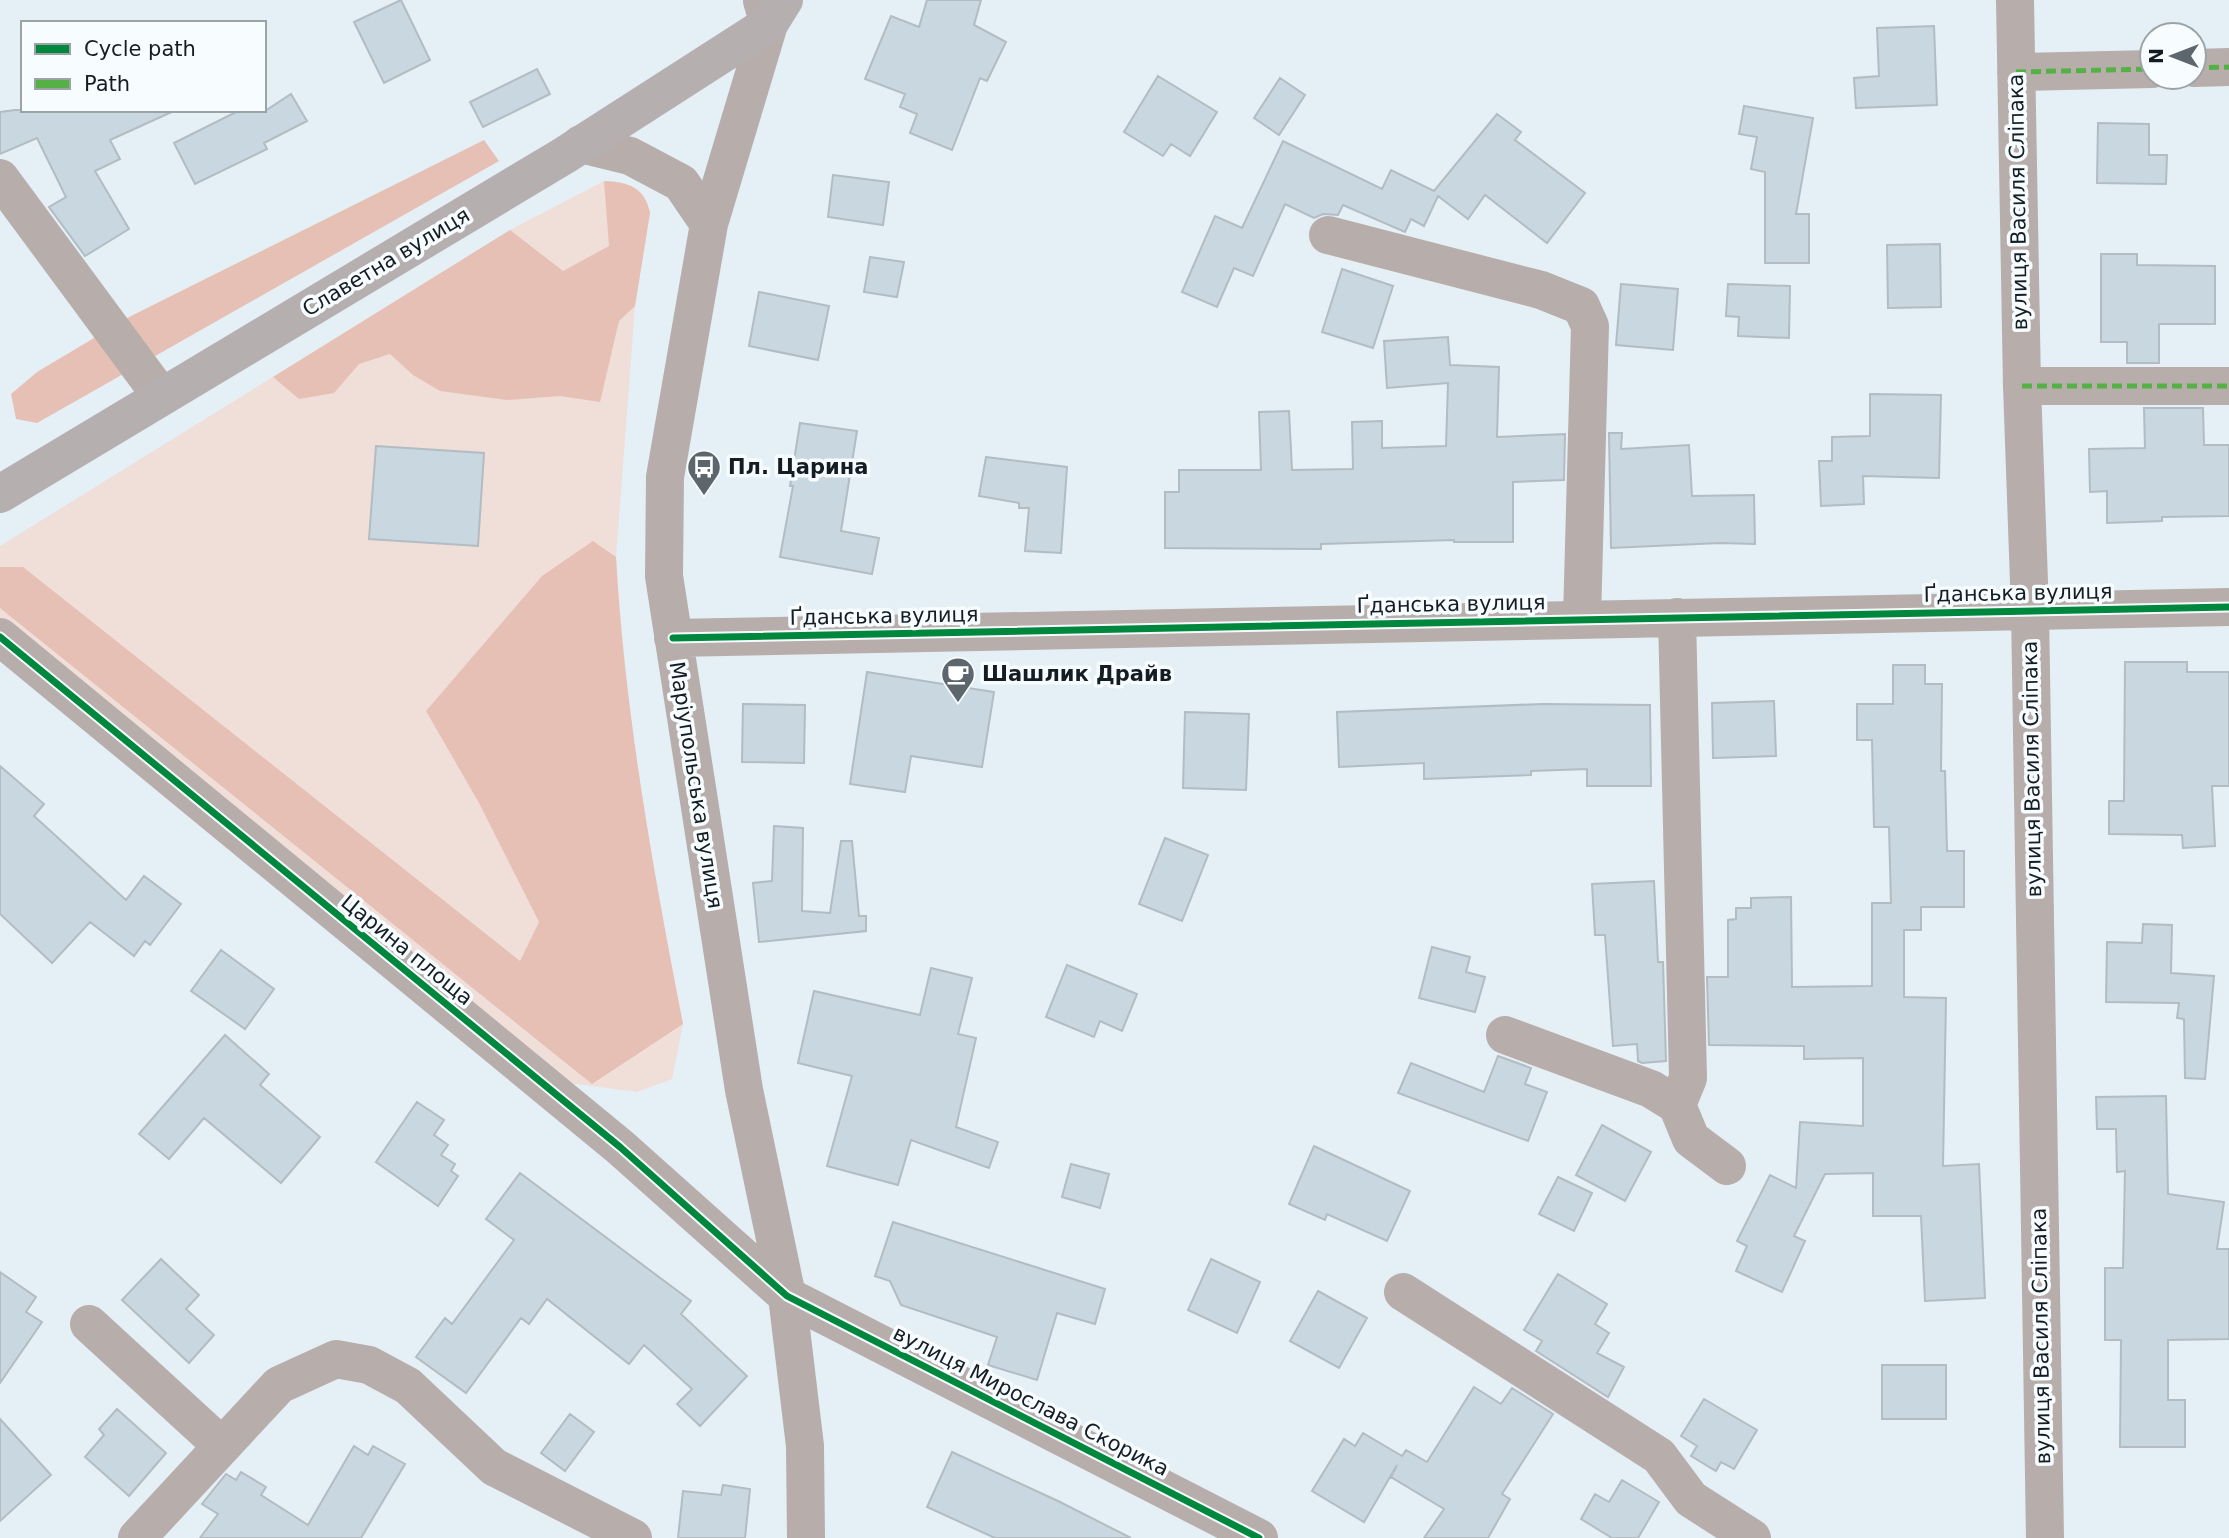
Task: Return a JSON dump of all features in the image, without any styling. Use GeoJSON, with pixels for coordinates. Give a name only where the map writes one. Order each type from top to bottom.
{"type":"FeatureCollection","features":[{"type":"Feature","properties":{"kind":"main road","name":"Славетна вулиця"},"geometry":{"type":"LineString","coordinates":[[0,494],[581,145],[772,8]]}},
{"type":"Feature","properties":{"kind":"street","name":"вулиця Василя Сліпака"},"geometry":{"type":"LineString","coordinates":[[2015,0],[2022,386],[2030,611],[2045,1538]]}},
{"type":"Feature","properties":{"kind":"street","name":"Маріупольська вулиця"},"geometry":{"type":"LineString","coordinates":[[772,8],[709,224],[666,477],[664,576],[744,1090],[787,1296],[804,1446],[806,1538]]}},
{"type":"Feature","properties":{"kind":"street"},"geometry":{"type":"LineString","coordinates":[[2208,68],[2229,67]]}},
{"type":"Feature","properties":{"kind":"street"},"geometry":{"type":"LineString","coordinates":[[2016,72],[2138,69]]}},
{"type":"Feature","properties":{"kind":"street"},"geometry":{"type":"LineString","coordinates":[[581,145],[630,156],[681,183],[709,224]]}},
{"type":"Feature","properties":{"kind":"street"},"geometry":{"type":"LineString","coordinates":[[0,178],[162,396]]}},
{"type":"Feature","properties":{"kind":"street"},"geometry":{"type":"LineString","coordinates":[[1328,235],[1541,290],[1581,306],[1590,326],[1582,619]]}},
{"type":"Feature","properties":{"kind":"street"},"geometry":{"type":"LineString","coordinates":[[2022,386],[2229,386]]}},
{"type":"Feature","properties":{"kind":"street","name":"Ґданська вулиця"},"geometry":{"type":"LineString","coordinates":[[673,638],[2229,607]]}},
{"type":"Feature","properties":{"kind":"street"},"geometry":{"type":"LineString","coordinates":[[1677,617],[1688,1078],[1677,1105]]}},
{"type":"Feature","properties":{"kind":"street","name":"Царина площа"},"geometry":{"type":"LineString","coordinates":[[0,637],[620,1147],[787,1296]]}},
{"type":"Feature","properties":{"kind":"street"},"geometry":{"type":"LineString","coordinates":[[1505,1035],[1651,1089],[1677,1105],[1691,1139],[1727,1166]]}},
{"type":"Feature","properties":{"kind":"street"},"geometry":{"type":"LineString","coordinates":[[1403,1292],[1659,1456],[1691,1499],[1752,1538]]}},
{"type":"Feature","properties":{"kind":"street","name":"вулиця Мирослава Скорика"},"geometry":{"type":"LineString","coordinates":[[787,1296],[1259,1538]]}},
{"type":"Feature","properties":{"kind":"street"},"geometry":{"type":"LineString","coordinates":[[89,1324],[222,1446]]}},
{"type":"Feature","properties":{"kind":"street"},"geometry":{"type":"LineString","coordinates":[[137,1538],[279,1385],[336,1359],[369,1365],[408,1386],[494,1467],[632,1538]]}},
{"type":"Feature","properties":{"kind":"shaded area"},"geometry":{"type":"Polygon","coordinates":[[[484,140],[499,161],[37,423],[16,419],[11,394],[37,372],[131,316],[484,140]]]}},
{"type":"Feature","properties":{"kind":"shaded area"},"geometry":{"type":"Polygon","coordinates":[[[604,181],[628,185],[640,192],[650,213],[635,306],[616,557],[621,651],[645,830],[683,1024],[672,1079],[637,1092],[561,1082],[0,620],[0,546],[510,230],[604,181]]]}},
{"type":"Feature","properties":{"kind":"shaded area"},"geometry":{"type":"Polygon","coordinates":[[[604,181],[628,185],[640,192],[650,213],[635,306],[619,321],[600,402],[560,396],[507,400],[440,391],[413,375],[390,354],[359,364],[334,393],[299,399],[273,377],[510,230],[563,271],[609,246],[604,181]]]}},
{"type":"Feature","properties":{"kind":"shaded area"},"geometry":{"type":"Polygon","coordinates":[[[593,541],[616,557],[633,733],[683,1024],[592,1084],[0,608],[0,567],[23,567],[520,961],[539,922],[479,803],[426,711],[542,576],[593,541]]]}},
{"type":"Feature","properties":{"kind":"building"},"geometry":{"type":"Polygon","coordinates":[[[401,0],[430,60],[384,83],[354,22],[401,0]]]}},
{"type":"Feature","properties":{"kind":"building"},"geometry":{"type":"Polygon","coordinates":[[[927,0],[981,0],[974,25],[1006,42],[987,81],[980,78],[952,150],[910,133],[917,114],[900,107],[905,94],[865,79],[891,16],[919,27],[927,0]]]}},
{"type":"Feature","properties":{"kind":"building"},"geometry":{"type":"Polygon","coordinates":[[[1934,26],[1937,105],[1856,108],[1854,78],[1879,76],[1877,28],[1934,26]]]}},
{"type":"Feature","properties":{"kind":"building"},"geometry":{"type":"Polygon","coordinates":[[[537,69],[550,94],[483,127],[470,102],[537,69]]]}},
{"type":"Feature","properties":{"kind":"building"},"geometry":{"type":"Polygon","coordinates":[[[1158,76],[1217,112],[1190,156],[1171,144],[1163,156],[1124,132],[1158,76]]]}},
{"type":"Feature","properties":{"kind":"building"},"geometry":{"type":"Polygon","coordinates":[[[1280,78],[1305,95],[1279,135],[1254,118],[1280,78]]]}},
{"type":"Feature","properties":{"kind":"building"},"geometry":{"type":"Polygon","coordinates":[[[291,94],[307,121],[264,143],[267,149],[195,184],[174,143],[236,112],[266,110],[291,94]]]}},
{"type":"Feature","properties":{"kind":"building"},"geometry":{"type":"Polygon","coordinates":[[[1744,106],[1813,118],[1796,214],[1809,214],[1809,263],[1765,263],[1765,172],[1751,169],[1757,137],[1739,134],[1744,106]]]}},
{"type":"Feature","properties":{"kind":"building"},"geometry":{"type":"Polygon","coordinates":[[[0,112],[172,112],[110,140],[120,159],[95,171],[129,229],[85,256],[49,207],[66,197],[37,138],[0,154],[0,112]]]}},
{"type":"Feature","properties":{"kind":"building"},"geometry":{"type":"Polygon","coordinates":[[[1497,114],[1521,132],[1515,140],[1585,193],[1547,243],[1485,195],[1468,219],[1438,196],[1424,226],[1411,219],[1405,232],[1343,205],[1338,215],[1323,214],[1314,218],[1285,204],[1253,276],[1234,268],[1217,307],[1182,292],[1215,216],[1242,228],[1283,141],[1382,189],[1391,170],[1434,191],[1497,114]]]}},
{"type":"Feature","properties":{"kind":"building"},"geometry":{"type":"Polygon","coordinates":[[[2098,123],[2149,124],[2149,155],[2167,155],[2166,184],[2097,183],[2098,123]]]}},
{"type":"Feature","properties":{"kind":"building"},"geometry":{"type":"Polygon","coordinates":[[[833,175],[889,182],[883,225],[828,217],[833,175]]]}},
{"type":"Feature","properties":{"kind":"building"},"geometry":{"type":"Polygon","coordinates":[[[1940,244],[1941,307],[1888,308],[1887,245],[1940,244]]]}},
{"type":"Feature","properties":{"kind":"building"},"geometry":{"type":"Polygon","coordinates":[[[2101,254],[2137,254],[2137,265],[2215,266],[2215,324],[2159,324],[2159,363],[2127,363],[2127,342],[2101,342],[2101,254]]]}},
{"type":"Feature","properties":{"kind":"building"},"geometry":{"type":"Polygon","coordinates":[[[870,257],[904,262],[897,297],[864,292],[870,257]]]}},
{"type":"Feature","properties":{"kind":"building"},"geometry":{"type":"Polygon","coordinates":[[[1342,269],[1393,286],[1373,348],[1322,332],[1342,269]]]}},
{"type":"Feature","properties":{"kind":"building"},"geometry":{"type":"Polygon","coordinates":[[[1621,284],[1678,289],[1673,350],[1616,345],[1621,284]]]}},
{"type":"Feature","properties":{"kind":"building"},"geometry":{"type":"Polygon","coordinates":[[[1728,284],[1790,286],[1789,338],[1738,336],[1739,317],[1726,316],[1728,284]]]}},
{"type":"Feature","properties":{"kind":"building"},"geometry":{"type":"Polygon","coordinates":[[[759,292],[829,306],[818,360],[749,346],[759,292]]]}},
{"type":"Feature","properties":{"kind":"building"},"geometry":{"type":"Polygon","coordinates":[[[1448,337],[1450,365],[1499,367],[1497,437],[1565,434],[1564,480],[1513,482],[1513,542],[1454,540],[1321,544],[1321,549],[1165,548],[1165,492],[1179,492],[1179,470],[1261,470],[1259,412],[1289,411],[1292,470],[1353,469],[1352,422],[1382,421],[1382,448],[1446,446],[1448,383],[1387,388],[1384,341],[1448,337]]]}},
{"type":"Feature","properties":{"kind":"building"},"geometry":{"type":"Polygon","coordinates":[[[1870,394],[1941,395],[1939,478],[1863,476],[1864,504],[1821,506],[1819,461],[1832,461],[1832,437],[1870,436],[1870,394]]]}},
{"type":"Feature","properties":{"kind":"building"},"geometry":{"type":"Polygon","coordinates":[[[2144,408],[2203,408],[2204,445],[2229,445],[2229,516],[2162,517],[2162,521],[2107,523],[2107,491],[2090,492],[2089,449],[2145,448],[2144,408]]]}},
{"type":"Feature","properties":{"kind":"building"},"geometry":{"type":"Polygon","coordinates":[[[800,423],[857,431],[841,531],[879,538],[872,574],[780,557],[793,486],[790,486],[800,423]]]}},
{"type":"Feature","properties":{"kind":"building"},"geometry":{"type":"Polygon","coordinates":[[[1609,433],[1622,433],[1621,449],[1689,445],[1692,496],[1754,495],[1755,544],[1611,548],[1609,433]]]}},
{"type":"Feature","properties":{"kind":"building"},"geometry":{"type":"Polygon","coordinates":[[[376,446],[484,453],[478,546],[369,539],[376,446]]]}},
{"type":"Feature","properties":{"kind":"building"},"geometry":{"type":"Polygon","coordinates":[[[986,457],[1067,467],[1061,553],[1025,551],[1029,508],[1019,508],[1019,503],[979,496],[986,457]]]}},
{"type":"Feature","properties":{"kind":"building"},"geometry":{"type":"Polygon","coordinates":[[[2125,662],[2187,662],[2187,672],[2229,672],[2229,786],[2212,786],[2215,846],[2183,848],[2182,835],[2109,834],[2109,801],[2124,801],[2125,662]]]}},
{"type":"Feature","properties":{"kind":"building"},"geometry":{"type":"Polygon","coordinates":[[[1893,665],[1925,665],[1925,684],[1942,684],[1941,771],[1945,771],[1947,851],[1964,851],[1964,907],[1921,907],[1921,930],[1904,930],[1904,997],[1946,998],[1943,1166],[1979,1164],[1985,1298],[1925,1301],[1921,1216],[1873,1216],[1873,1173],[1825,1174],[1794,1236],[1805,1241],[1782,1292],[1736,1271],[1747,1246],[1737,1241],[1770,1175],[1796,1188],[1800,1122],[1863,1126],[1863,1058],[1804,1059],[1804,1046],[1709,1045],[1707,977],[1728,977],[1728,920],[1736,919],[1736,908],[1751,908],[1751,898],[1791,897],[1792,987],[1872,986],[1872,903],[1891,903],[1889,827],[1874,827],[1872,740],[1857,740],[1857,704],[1893,704],[1893,665]]]}},
{"type":"Feature","properties":{"kind":"building"},"geometry":{"type":"Polygon","coordinates":[[[867,672],[994,692],[982,767],[911,756],[905,792],[850,784],[867,672]]]}},
{"type":"Feature","properties":{"kind":"building"},"geometry":{"type":"Polygon","coordinates":[[[1774,701],[1776,756],[1713,758],[1712,703],[1774,701]]]}},
{"type":"Feature","properties":{"kind":"building"},"geometry":{"type":"Polygon","coordinates":[[[743,704],[805,705],[804,763],[742,762],[743,704]]]}},
{"type":"Feature","properties":{"kind":"building"},"geometry":{"type":"Polygon","coordinates":[[[1542,704],[1650,705],[1651,786],[1587,786],[1587,769],[1531,771],[1531,775],[1424,779],[1424,763],[1339,767],[1337,712],[1542,704]]]}},
{"type":"Feature","properties":{"kind":"building"},"geometry":{"type":"Polygon","coordinates":[[[1185,712],[1249,714],[1246,790],[1183,788],[1185,712]]]}},
{"type":"Feature","properties":{"kind":"building"},"geometry":{"type":"Polygon","coordinates":[[[0,766],[44,804],[34,816],[126,900],[144,876],[181,904],[150,945],[145,941],[134,956],[90,922],[52,963],[0,914],[0,766]]]}},
{"type":"Feature","properties":{"kind":"building"},"geometry":{"type":"Polygon","coordinates":[[[774,826],[803,828],[802,911],[830,913],[841,841],[852,841],[859,916],[866,916],[866,931],[759,942],[753,883],[772,881],[774,826]]]}},
{"type":"Feature","properties":{"kind":"building"},"geometry":{"type":"Polygon","coordinates":[[[1165,838],[1208,855],[1182,921],[1139,904],[1165,838]]]}},
{"type":"Feature","properties":{"kind":"building"},"geometry":{"type":"Polygon","coordinates":[[[1654,881],[1658,962],[1663,962],[1666,1061],[1642,1063],[1638,1061],[1637,1044],[1613,1046],[1605,935],[1595,935],[1592,884],[1654,881]]]}},
{"type":"Feature","properties":{"kind":"building"},"geometry":{"type":"Polygon","coordinates":[[[2143,924],[2172,925],[2171,973],[2214,976],[2205,1079],[2185,1078],[2184,1019],[2177,1018],[2179,1003],[2106,1002],[2107,942],[2142,943],[2143,924]]]}},
{"type":"Feature","properties":{"kind":"building"},"geometry":{"type":"Polygon","coordinates":[[[1432,947],[1470,957],[1466,972],[1485,977],[1475,1012],[1419,998],[1432,947]]]}},
{"type":"Feature","properties":{"kind":"building"},"geometry":{"type":"Polygon","coordinates":[[[221,950],[274,989],[245,1029],[191,991],[221,950]]]}},
{"type":"Feature","properties":{"kind":"building"},"geometry":{"type":"Polygon","coordinates":[[[1067,965],[1137,994],[1122,1031],[1100,1021],[1094,1037],[1046,1017],[1067,965]]]}},
{"type":"Feature","properties":{"kind":"building"},"geometry":{"type":"Polygon","coordinates":[[[931,968],[972,978],[958,1034],[976,1038],[956,1127],[998,1142],[989,1168],[911,1140],[898,1185],[827,1166],[852,1076],[798,1063],[814,991],[920,1015],[931,968]]]}},
{"type":"Feature","properties":{"kind":"building"},"geometry":{"type":"Polygon","coordinates":[[[225,1035],[269,1074],[260,1085],[320,1137],[281,1183],[204,1118],[169,1159],[139,1134],[225,1035]]]}},
{"type":"Feature","properties":{"kind":"building"},"geometry":{"type":"Polygon","coordinates":[[[1498,1056],[1531,1068],[1525,1084],[1547,1092],[1528,1141],[1398,1093],[1411,1063],[1484,1092],[1498,1056]]]}},
{"type":"Feature","properties":{"kind":"building"},"geometry":{"type":"Polygon","coordinates":[[[2166,1096],[2168,1194],[2224,1202],[2217,1249],[2229,1249],[2229,1339],[2168,1340],[2168,1400],[2185,1400],[2185,1447],[2120,1447],[2121,1340],[2105,1340],[2105,1268],[2123,1268],[2125,1171],[2117,1172],[2116,1129],[2097,1129],[2096,1097],[2166,1096]]]}},
{"type":"Feature","properties":{"kind":"building"},"geometry":{"type":"Polygon","coordinates":[[[417,1102],[444,1120],[434,1135],[448,1145],[441,1155],[455,1164],[451,1171],[458,1176],[438,1206],[376,1162],[417,1102]]]}},
{"type":"Feature","properties":{"kind":"building"},"geometry":{"type":"Polygon","coordinates":[[[1602,1125],[1651,1152],[1625,1201],[1576,1175],[1602,1125]]]}},
{"type":"Feature","properties":{"kind":"building"},"geometry":{"type":"Polygon","coordinates":[[[1314,1146],[1410,1191],[1387,1241],[1327,1214],[1325,1220],[1289,1204],[1314,1146]]]}},
{"type":"Feature","properties":{"kind":"building"},"geometry":{"type":"Polygon","coordinates":[[[1071,1164],[1109,1174],[1100,1208],[1062,1197],[1071,1164]]]}},
{"type":"Feature","properties":{"kind":"building"},"geometry":{"type":"Polygon","coordinates":[[[520,1173],[691,1301],[681,1314],[747,1376],[700,1426],[677,1404],[692,1389],[644,1345],[629,1364],[547,1299],[529,1324],[521,1318],[466,1393],[416,1357],[445,1318],[452,1324],[514,1240],[486,1219],[520,1173]]]}},
{"type":"Feature","properties":{"kind":"building"},"geometry":{"type":"Polygon","coordinates":[[[1558,1177],[1592,1193],[1574,1231],[1539,1214],[1558,1177]]]}},
{"type":"Feature","properties":{"kind":"building"},"geometry":{"type":"Polygon","coordinates":[[[893,1222],[1105,1289],[1095,1324],[1057,1313],[1037,1380],[988,1365],[997,1337],[901,1305],[890,1281],[875,1276],[893,1222]]]}},
{"type":"Feature","properties":{"kind":"building"},"geometry":{"type":"Polygon","coordinates":[[[161,1259],[199,1295],[186,1309],[214,1335],[189,1363],[122,1300],[161,1259]]]}},
{"type":"Feature","properties":{"kind":"building"},"geometry":{"type":"Polygon","coordinates":[[[1211,1259],[1260,1282],[1237,1333],[1188,1310],[1211,1259]]]}},
{"type":"Feature","properties":{"kind":"building"},"geometry":{"type":"Polygon","coordinates":[[[0,1272],[36,1297],[26,1312],[42,1322],[0,1383],[0,1272]]]}},
{"type":"Feature","properties":{"kind":"building"},"geometry":{"type":"Polygon","coordinates":[[[1558,1274],[1607,1304],[1595,1324],[1609,1333],[1597,1353],[1624,1367],[1608,1397],[1536,1351],[1542,1341],[1524,1330],[1558,1274]]]}},
{"type":"Feature","properties":{"kind":"building"},"geometry":{"type":"Polygon","coordinates":[[[1318,1291],[1367,1318],[1339,1368],[1290,1341],[1318,1291]]]}},
{"type":"Feature","properties":{"kind":"building"},"geometry":{"type":"Polygon","coordinates":[[[1882,1365],[1946,1365],[1946,1419],[1882,1419],[1882,1365]]]}},
{"type":"Feature","properties":{"kind":"building"},"geometry":{"type":"Polygon","coordinates":[[[1474,1387],[1501,1404],[1512,1388],[1553,1414],[1502,1494],[1510,1499],[1488,1538],[1424,1538],[1444,1509],[1391,1477],[1397,1465],[1364,1522],[1312,1491],[1344,1439],[1355,1446],[1363,1433],[1402,1456],[1406,1450],[1427,1462],[1474,1387]]]}},
{"type":"Feature","properties":{"kind":"building"},"geometry":{"type":"Polygon","coordinates":[[[1704,1399],[1757,1430],[1734,1469],[1721,1462],[1716,1471],[1691,1456],[1697,1446],[1681,1436],[1704,1399]]]}},
{"type":"Feature","properties":{"kind":"building"},"geometry":{"type":"Polygon","coordinates":[[[117,1409],[166,1453],[129,1496],[85,1457],[104,1435],[99,1429],[117,1409]]]}},
{"type":"Feature","properties":{"kind":"building"},"geometry":{"type":"Polygon","coordinates":[[[570,1414],[594,1432],[565,1471],[541,1453],[570,1414]]]}},
{"type":"Feature","properties":{"kind":"building"},"geometry":{"type":"Polygon","coordinates":[[[0,1419],[51,1475],[0,1521],[0,1419]]]}},
{"type":"Feature","properties":{"kind":"building"},"geometry":{"type":"Polygon","coordinates":[[[354,1446],[368,1455],[373,1446],[405,1464],[361,1538],[200,1538],[218,1514],[202,1504],[226,1474],[236,1480],[241,1472],[266,1487],[261,1495],[308,1525],[354,1446]]]}},
{"type":"Feature","properties":{"kind":"building"},"geometry":{"type":"Polygon","coordinates":[[[952,1452],[1131,1538],[995,1538],[927,1507],[952,1452]]]}},
{"type":"Feature","properties":{"kind":"building"},"geometry":{"type":"Polygon","coordinates":[[[1622,1480],[1659,1502],[1638,1538],[1612,1538],[1581,1519],[1595,1494],[1609,1502],[1622,1480]]]}},
{"type":"Feature","properties":{"kind":"building"},"geometry":{"type":"Polygon","coordinates":[[[723,1485],[750,1489],[745,1538],[678,1538],[683,1491],[721,1495],[723,1485]]]}},
{"type":"Feature","properties":{"kind":"marked path"},"geometry":{"type":"LineString","coordinates":[[2208,68],[2229,67]]}},
{"type":"Feature","properties":{"kind":"marked path"},"geometry":{"type":"LineString","coordinates":[[2016,72],[2138,69]]}},
{"type":"Feature","properties":{"kind":"marked path"},"geometry":{"type":"LineString","coordinates":[[2022,386],[2229,386]]}},
{"type":"Feature","properties":{"kind":"cycle path"},"geometry":{"type":"LineString","coordinates":[[673,638],[2229,607]]}},
{"type":"Feature","properties":{"kind":"cycle path"},"geometry":{"type":"LineString","coordinates":[[0,637],[620,1147],[787,1296],[1259,1538]]}},
{"type":"Feature","properties":{"kind":"place","name":"Пл. Царина"},"geometry":{"type":"Point","coordinates":[704,497]}},
{"type":"Feature","properties":{"kind":"place","name":"Шашлик Драйв"},"geometry":{"type":"Point","coordinates":[958,704]}}]}
